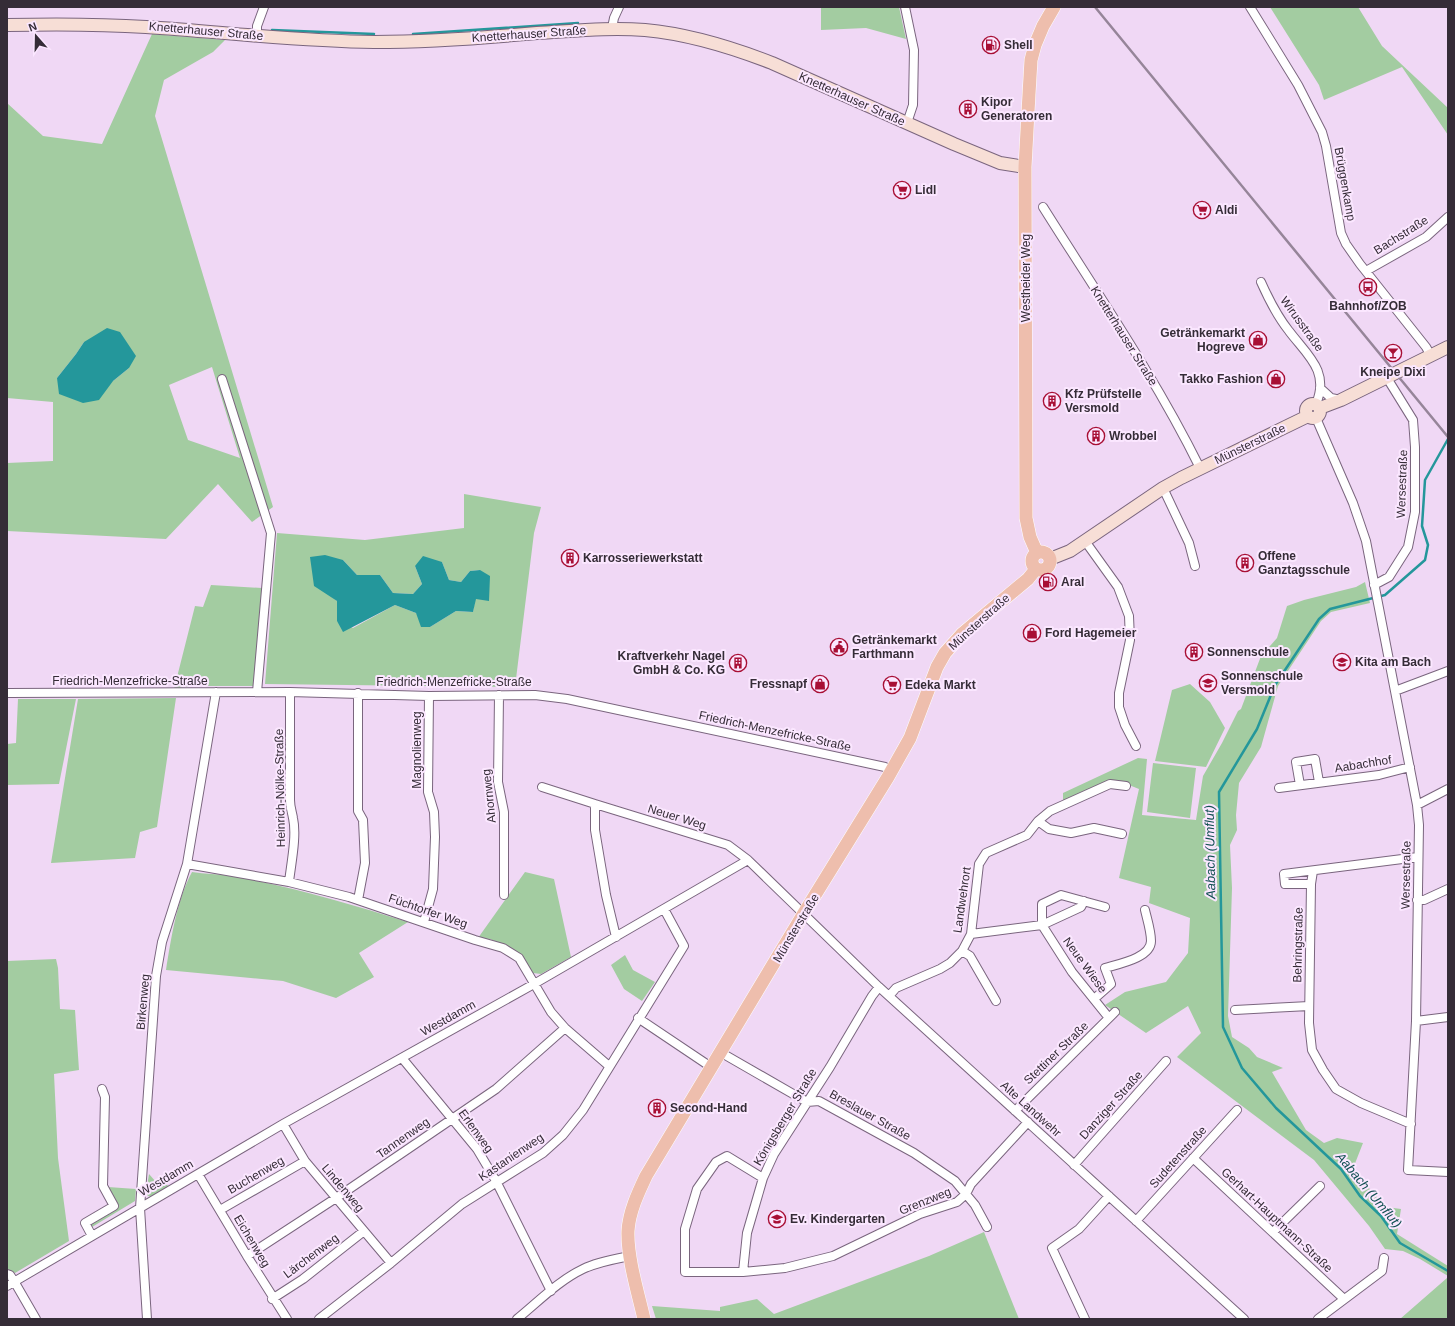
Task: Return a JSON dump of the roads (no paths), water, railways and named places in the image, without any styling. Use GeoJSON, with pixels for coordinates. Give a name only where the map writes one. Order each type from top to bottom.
{"type":"FeatureCollection","features":[{"type":"Feature","properties":{"kind":"main road","name":"Westheider Weg"},"geometry":{"type":"LineString","coordinates":[[1037,553],[1030,537],[1026,518],[1025,167],[1031,60],[1038,37],[1054,7]]}},
{"type":"Feature","properties":{"kind":"main road"},"geometry":{"type":"LineString","coordinates":[[1037,553],[1045,553],[1050,559],[1050,564],[1046,569],[1041,570],[1032,564],[1033,558],[1037,553]]}},
{"type":"Feature","properties":{"kind":"main road","name":"Münsterstraße"},"geometry":{"type":"LineString","coordinates":[[644,1319],[630,1256],[628,1230],[632,1210],[640,1188],[659,1153],[804,913],[892,771],[910,738],[937,667],[945,653],[962,634],[1028,579],[1036,568]]}},
{"type":"Feature","properties":{"kind":"street"},"geometry":{"type":"LineString","coordinates":[[257,36],[258,23],[264,7]]}},
{"type":"Feature","properties":{"kind":"street"},"geometry":{"type":"LineString","coordinates":[[612,28],[614,18],[619,7]]}},
{"type":"Feature","properties":{"kind":"street"},"geometry":{"type":"LineString","coordinates":[[904,7],[914,50],[913,105],[907,123]]}},
{"type":"Feature","properties":{"kind":"street","name":"Brüggenkamp"},"geometry":{"type":"LineString","coordinates":[[1250,7],[1298,85],[1322,132],[1326,146],[1341,233],[1346,244],[1426,347],[1431,356]]}},
{"type":"Feature","properties":{"kind":"street","name":"Knetterhauser Straße"},"geometry":{"type":"LineString","coordinates":[[7,25],[102,24],[145,26],[257,36],[382,42],[493,37],[612,28],[674,34],[718,44],[772,63],[1000,163],[1025,167]]}},
{"type":"Feature","properties":{"kind":"street","name":"Knetterhauser Straße"},"geometry":{"type":"LineString","coordinates":[[1043,207],[1153,380],[1181,429],[1200,468]]}},
{"type":"Feature","properties":{"kind":"street","name":"Bachstraße"},"geometry":{"type":"LineString","coordinates":[[1366,271],[1426,237],[1448,217]]}},
{"type":"Feature","properties":{"kind":"street","name":"Wirusstraße"},"geometry":{"type":"LineString","coordinates":[[1262,282],[1274,310],[1289,332],[1314,361],[1320,388],[1315,412]]}},
{"type":"Feature","properties":{"kind":"street","name":"Münsterstraße"},"geometry":{"type":"LineString","coordinates":[[1050,559],[1070,551],[1163,488],[1200,468],[1448,347]]}},
{"type":"Feature","properties":{"kind":"street","name":"Wersestraße"},"geometry":{"type":"LineString","coordinates":[[1375,586],[1389,577],[1408,546],[1415,512],[1415,447],[1413,420],[1387,378]]}},
{"type":"Feature","properties":{"kind":"street"},"geometry":{"type":"LineString","coordinates":[[222,379],[271,534],[257,692]]}},
{"type":"Feature","properties":{"kind":"street"},"geometry":{"type":"LineString","coordinates":[[1320,388],[1331,398],[1341,400]]}},
{"type":"Feature","properties":{"kind":"street","name":"Wersestraße"},"geometry":{"type":"LineString","coordinates":[[1315,412],[1353,503],[1366,541],[1417,805],[1419,825],[1416,1021],[1408,1170],[1448,1172]]}},
{"type":"Feature","properties":{"kind":"street"},"geometry":{"type":"LineString","coordinates":[[1163,488],[1189,543],[1195,566]]}},
{"type":"Feature","properties":{"kind":"street"},"geometry":{"type":"LineString","coordinates":[[1085,541],[1118,587],[1129,616],[1130,640],[1119,693],[1119,707],[1125,725],[1136,746]]}},
{"type":"Feature","properties":{"kind":"street"},"geometry":{"type":"LineString","coordinates":[[1395,691],[1448,671]]}},
{"type":"Feature","properties":{"kind":"street","name":"Birkenweg"},"geometry":{"type":"LineString","coordinates":[[147,1319],[140,1208],[156,976],[162,942],[187,864],[216,692]]}},
{"type":"Feature","properties":{"kind":"street","name":"Friedrich-Menzefricke-Straße"},"geometry":{"type":"LineString","coordinates":[[7,693],[290,692],[429,696],[535,695],[567,699],[867,763],[892,771]]}},
{"type":"Feature","properties":{"kind":"street","name":"Heinrich-Nölke-Straße"},"geometry":{"type":"LineString","coordinates":[[289,882],[294,848],[293,819],[290,811],[290,692]]}},
{"type":"Feature","properties":{"kind":"street"},"geometry":{"type":"LineString","coordinates":[[358,693],[358,811],[363,820],[365,863],[358,900]]}},
{"type":"Feature","properties":{"kind":"street","name":"Ahornweg"},"geometry":{"type":"LineString","coordinates":[[499,695],[498,782],[504,812],[504,895]]}},
{"type":"Feature","properties":{"kind":"street","name":"Magnolienweg"},"geometry":{"type":"LineString","coordinates":[[424,922],[433,889],[435,837],[434,812],[428,792],[429,696]]}},
{"type":"Feature","properties":{"kind":"street","name":"Aabachhof"},"geometry":{"type":"LineString","coordinates":[[1300,785],[1296,762],[1315,759],[1319,782]]}},
{"type":"Feature","properties":{"kind":"street","name":"Aabachhof"},"geometry":{"type":"LineString","coordinates":[[1279,788],[1379,775],[1410,767]]}},
{"type":"Feature","properties":{"kind":"street","name":"Landwehrort"},"geometry":{"type":"LineString","coordinates":[[888,996],[896,988],[940,969],[950,963],[962,951],[972,934],[979,864],[986,853],[1027,835],[1038,820],[1050,811],[1110,784],[1126,786]]}},
{"type":"Feature","properties":{"kind":"street","name":"Neuer Weg"},"geometry":{"type":"LineString","coordinates":[[542,786],[728,845],[748,860]]}},
{"type":"Feature","properties":{"kind":"street"},"geometry":{"type":"LineString","coordinates":[[1417,805],[1448,789]]}},
{"type":"Feature","properties":{"kind":"street"},"geometry":{"type":"LineString","coordinates":[[595,804],[595,830],[606,895],[616,937]]}},
{"type":"Feature","properties":{"kind":"street"},"geometry":{"type":"LineString","coordinates":[[1038,820],[1049,829],[1071,833],[1094,828],[1122,834]]}},
{"type":"Feature","properties":{"kind":"street"},"geometry":{"type":"LineString","coordinates":[[1311,884],[1285,884],[1284,874],[1418,857]]}},
{"type":"Feature","properties":{"kind":"street"},"geometry":{"type":"LineString","coordinates":[[748,860],[804,913]]}},
{"type":"Feature","properties":{"kind":"street","name":"Westdamm"},"geometry":{"type":"LineString","coordinates":[[7,1286],[283,1124],[534,984],[748,860]]}},
{"type":"Feature","properties":{"kind":"street","name":"Füchtorfer Weg"},"geometry":{"type":"LineString","coordinates":[[187,864],[289,882],[358,900],[475,940],[503,948],[519,958],[551,1012],[565,1028],[609,1066]]}},
{"type":"Feature","properties":{"kind":"street","name":"Behringstraße"},"geometry":{"type":"LineString","coordinates":[[1313,871],[1311,884],[1309,1006],[1312,1050],[1336,1089],[1361,1103],[1411,1124]]}},
{"type":"Feature","properties":{"kind":"street"},"geometry":{"type":"LineString","coordinates":[[1417,900],[1424,900],[1448,889]]}},
{"type":"Feature","properties":{"kind":"street"},"geometry":{"type":"LineString","coordinates":[[1042,925],[1042,904],[1061,896],[1105,906]]}},
{"type":"Feature","properties":{"kind":"street"},"geometry":{"type":"LineString","coordinates":[[972,934],[1042,925],[1081,907],[1084,901]]}},
{"type":"Feature","properties":{"kind":"street","name":"Kastanienweg"},"geometry":{"type":"LineString","coordinates":[[320,1319],[462,1204],[543,1152],[563,1135],[583,1110],[638,1018],[684,946],[664,909]]}},
{"type":"Feature","properties":{"kind":"street"},"geometry":{"type":"LineString","coordinates":[[1094,1000],[1111,984],[1105,968],[1136,958],[1142,955],[1148,948],[1151,942],[1145,910]]}},
{"type":"Feature","properties":{"kind":"street","name":"Alte Landwehr"},"geometry":{"type":"LineString","coordinates":[[804,913],[888,996],[921,1024],[1014,1111],[1028,1122],[1244,1319]]}},
{"type":"Feature","properties":{"kind":"street","name":"Neue Wiese"},"geometry":{"type":"LineString","coordinates":[[1042,925],[1072,972],[1094,1000],[1112,1015]]}},
{"type":"Feature","properties":{"kind":"street"},"geometry":{"type":"LineString","coordinates":[[962,951],[970,956],[996,1000]]}},
{"type":"Feature","properties":{"kind":"street","name":"Königsberger Straße"},"geometry":{"type":"LineString","coordinates":[[743,1272],[747,1233],[763,1178],[774,1154],[879,987]]}},
{"type":"Feature","properties":{"kind":"street"},"geometry":{"type":"LineString","coordinates":[[1235,1010],[1309,1006]]}},
{"type":"Feature","properties":{"kind":"street","name":"Stettiner Straße"},"geometry":{"type":"LineString","coordinates":[[1014,1111],[1112,1015]]}},
{"type":"Feature","properties":{"kind":"street"},"geometry":{"type":"LineString","coordinates":[[638,1018],[711,1067]]}},
{"type":"Feature","properties":{"kind":"street"},"geometry":{"type":"LineString","coordinates":[[1416,1021],[1448,1018]]}},
{"type":"Feature","properties":{"kind":"street","name":"Tannenweg"},"geometry":{"type":"LineString","coordinates":[[247,1256],[336,1198],[496,1089],[565,1028]]}},
{"type":"Feature","properties":{"kind":"street","name":"Breslauer Straße"},"geometry":{"type":"LineString","coordinates":[[720,1052],[807,1102],[819,1100],[914,1153],[955,1181],[975,1205],[988,1227]]}},
{"type":"Feature","properties":{"kind":"street","name":"Erlenweg"},"geometry":{"type":"LineString","coordinates":[[402,1058],[477,1149],[496,1181],[551,1291]]}},
{"type":"Feature","properties":{"kind":"street","name":"Danziger Straße"},"geometry":{"type":"LineString","coordinates":[[1074,1164],[1166,1061]]}},
{"type":"Feature","properties":{"kind":"street"},"geometry":{"type":"LineString","coordinates":[[92,1236],[85,1223],[114,1206],[103,1186],[105,1096],[102,1089]]}},
{"type":"Feature","properties":{"kind":"street","name":"Sudetenstraße"},"geometry":{"type":"LineString","coordinates":[[1136,1221],[1237,1110]]}},
{"type":"Feature","properties":{"kind":"street","name":"Grenzweg"},"geometry":{"type":"LineString","coordinates":[[763,1178],[727,1156],[716,1162],[697,1189],[685,1230],[685,1272],[743,1272],[785,1268],[833,1256],[920,1214],[957,1202],[966,1194],[971,1184],[1028,1122]]}},
{"type":"Feature","properties":{"kind":"street","name":"Lindenweg"},"geometry":{"type":"LineString","coordinates":[[283,1124],[305,1161],[391,1263]]}},
{"type":"Feature","properties":{"kind":"street","name":"Gerhart-Hauptmann-Straße"},"geometry":{"type":"LineString","coordinates":[[1193,1158],[1344,1299]]}},
{"type":"Feature","properties":{"kind":"street","name":"Buchenweg"},"geometry":{"type":"LineString","coordinates":[[220,1210],[305,1161]]}},
{"type":"Feature","properties":{"kind":"street","name":"Eichenweg"},"geometry":{"type":"LineString","coordinates":[[198,1174],[272,1298],[287,1319]]}},
{"type":"Feature","properties":{"kind":"street"},"geometry":{"type":"LineString","coordinates":[[1273,1232],[1320,1186]]}},
{"type":"Feature","properties":{"kind":"street"},"geometry":{"type":"LineString","coordinates":[[1085,1319],[1052,1248],[1079,1229],[1109,1196]]}},
{"type":"Feature","properties":{"kind":"street","name":"Lärchenweg"},"geometry":{"type":"LineString","coordinates":[[272,1298],[303,1279],[364,1231]]}},
{"type":"Feature","properties":{"kind":"street"},"geometry":{"type":"LineString","coordinates":[[517,1319],[551,1291],[584,1269],[611,1260],[630,1256]]}},
{"type":"Feature","properties":{"kind":"street"},"geometry":{"type":"LineString","coordinates":[[1318,1319],[1382,1271],[1384,1258]]}},
{"type":"Feature","properties":{"kind":"street"},"geometry":{"type":"LineString","coordinates":[[7,1274],[10,1275],[14,1281],[36,1319]]}},
{"type":"Feature","properties":{"kind":"waterway"},"geometry":{"type":"LineString","coordinates":[[413,34],[578,23]]}},
{"type":"Feature","properties":{"kind":"waterway"},"geometry":{"type":"LineString","coordinates":[[272,30],[374,34]]}},
{"type":"Feature","properties":{"kind":"waterway","name":"Aabach (Umflut)"},"geometry":{"type":"LineString","coordinates":[[1448,439],[1425,480],[1422,526],[1428,545],[1425,560],[1385,595],[1330,609],[1319,619],[1275,685],[1257,729],[1219,792],[1223,1027],[1242,1068],[1276,1108],[1341,1169],[1360,1196],[1381,1216],[1400,1243],[1448,1271]]}},
{"type":"Feature","properties":{"kind":"railway"},"geometry":{"type":"LineString","coordinates":[[1095,7],[1448,437]]}},
{"type":"Feature","properties":{"kind":"place","name":"Shell"},"geometry":{"type":"Point","coordinates":[991,45]}},
{"type":"Feature","properties":{"kind":"place","name":"Kipor Generatoren"},"geometry":{"type":"Point","coordinates":[968,109]}},
{"type":"Feature","properties":{"kind":"place","name":"Lidl"},"geometry":{"type":"Point","coordinates":[902,190]}},
{"type":"Feature","properties":{"kind":"place","name":"Aldi"},"geometry":{"type":"Point","coordinates":[1202,210]}},
{"type":"Feature","properties":{"kind":"place","name":"Bahnhof/ZOB"},"geometry":{"type":"Point","coordinates":[1368,287]}},
{"type":"Feature","properties":{"kind":"place","name":"Getränkemarkt Hogreve"},"geometry":{"type":"Point","coordinates":[1258,340]}},
{"type":"Feature","properties":{"kind":"place","name":"Kneipe Dixi"},"geometry":{"type":"Point","coordinates":[1393,353]}},
{"type":"Feature","properties":{"kind":"place","name":"Takko Fashion"},"geometry":{"type":"Point","coordinates":[1276,379]}},
{"type":"Feature","properties":{"kind":"place","name":"Kfz Prüfstelle Versmold"},"geometry":{"type":"Point","coordinates":[1052,401]}},
{"type":"Feature","properties":{"kind":"place","name":"Wrobbel"},"geometry":{"type":"Point","coordinates":[1096,436]}},
{"type":"Feature","properties":{"kind":"place","name":"Karrosseriewerkstatt"},"geometry":{"type":"Point","coordinates":[570,558]}},
{"type":"Feature","properties":{"kind":"place","name":"Offene Ganztagsschule"},"geometry":{"type":"Point","coordinates":[1245,563]}},
{"type":"Feature","properties":{"kind":"place","name":"Aral"},"geometry":{"type":"Point","coordinates":[1048,582]}},
{"type":"Feature","properties":{"kind":"place","name":"Ford Hagemeier"},"geometry":{"type":"Point","coordinates":[1032,633]}},
{"type":"Feature","properties":{"kind":"place","name":"Getränkemarkt Farthmann"},"geometry":{"type":"Point","coordinates":[839,647]}},
{"type":"Feature","properties":{"kind":"place","name":"Sonnenschule"},"geometry":{"type":"Point","coordinates":[1194,652]}},
{"type":"Feature","properties":{"kind":"place","name":"Kita am Bach"},"geometry":{"type":"Point","coordinates":[1342,662]}},
{"type":"Feature","properties":{"kind":"place","name":"Kraftverkehr Nagel GmbH & Co. KG"},"geometry":{"type":"Point","coordinates":[738,663]}},
{"type":"Feature","properties":{"kind":"place","name":"Sonnenschule Versmold"},"geometry":{"type":"Point","coordinates":[1208,683]}},
{"type":"Feature","properties":{"kind":"place","name":"Fressnapf"},"geometry":{"type":"Point","coordinates":[820,684]}},
{"type":"Feature","properties":{"kind":"place","name":"Edeka Markt"},"geometry":{"type":"Point","coordinates":[892,685]}},
{"type":"Feature","properties":{"kind":"place","name":"Second-Hand"},"geometry":{"type":"Point","coordinates":[657,1108]}},
{"type":"Feature","properties":{"kind":"place","name":"Ev. Kindergarten"},"geometry":{"type":"Point","coordinates":[777,1219]}}]}
